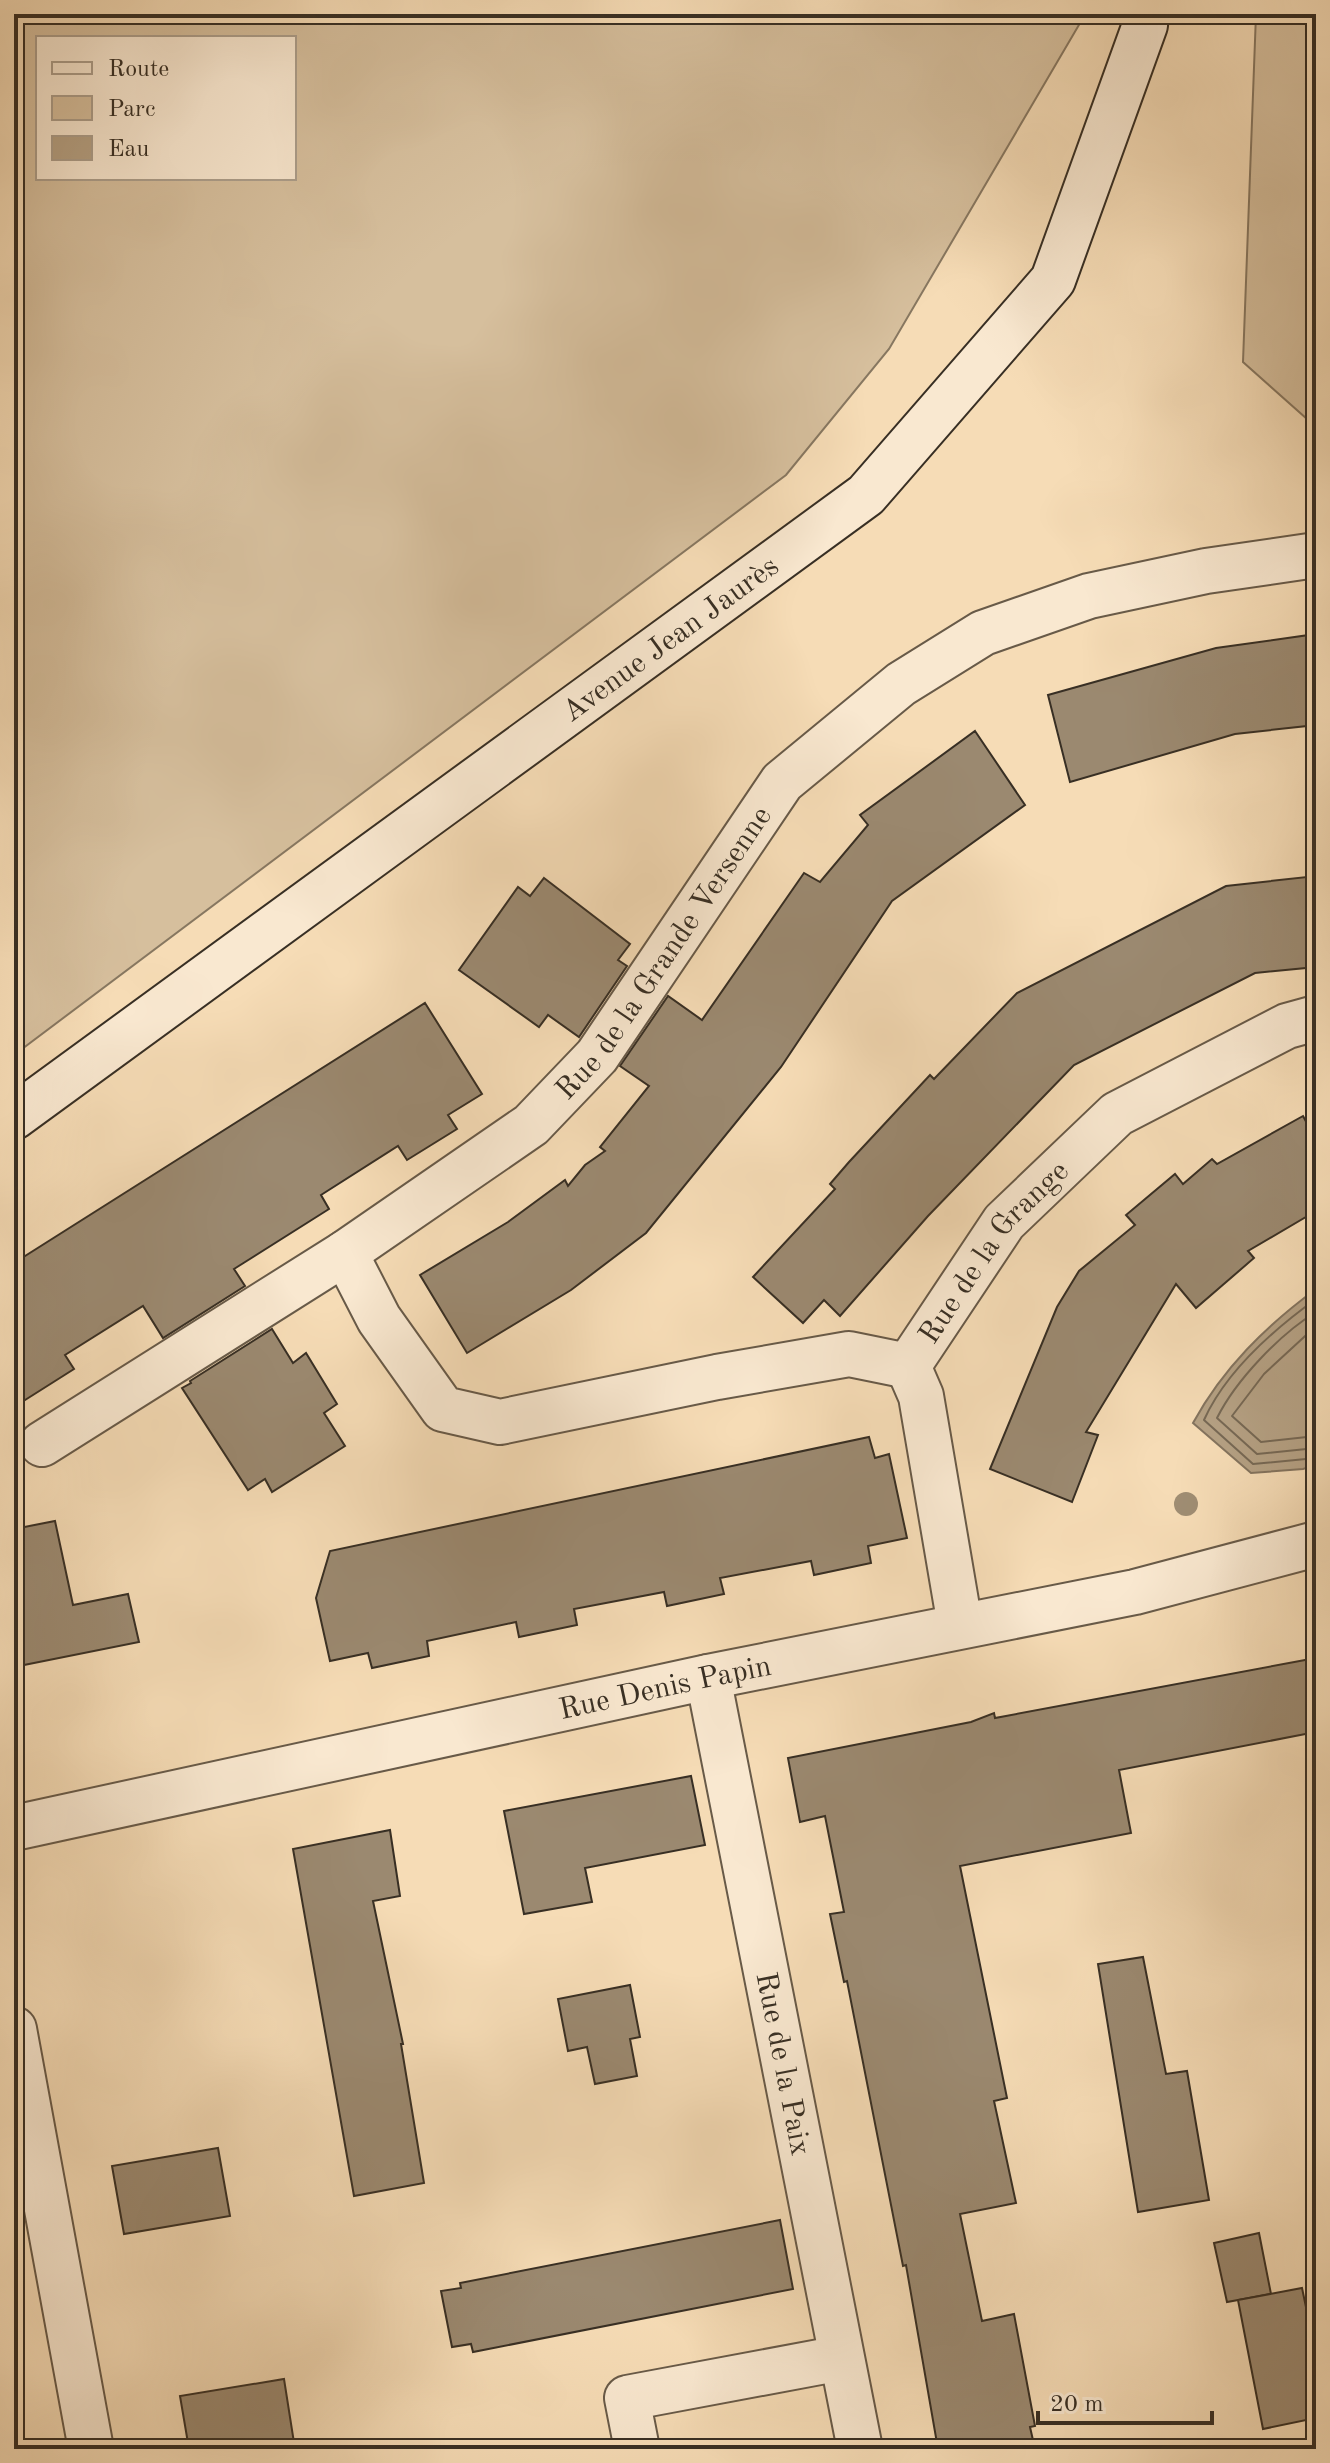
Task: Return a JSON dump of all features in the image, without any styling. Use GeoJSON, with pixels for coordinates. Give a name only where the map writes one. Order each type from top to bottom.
{"type":"FeatureCollection","features":[{"type":"Feature","properties":{"kind":"street","name":"Avenue Jean Jaurès"},"geometry":{"type":"LineString","coordinates":[[14,1117],[866,495],[1053,280],[1145,25],[1146,14]]}},
{"type":"Feature","properties":{"kind":"street","name":"Rue de la Grande Versenne"},"geometry":{"type":"LineString","coordinates":[[42,1444],[345,1253],[531,1125],[597,1056],[782,782],[901,684],[983,633],[1089,596],[1206,571],[1316,555]]}},
{"type":"Feature","properties":{"kind":"street","name":"Rue de la Grange"},"geometry":{"type":"LineString","coordinates":[[960,1625],[921,1396],[908,1366],[1004,1222],[1117,1114],[1287,1026],[1316,1018]]}},
{"type":"Feature","properties":{"kind":"street"},"geometry":{"type":"LineString","coordinates":[[345,1253],[379,1319],[443,1409],[500,1422],[717,1377],[849,1354],[908,1366]]}},
{"type":"Feature","properties":{"kind":"street","name":"Rue Denis Papin"},"geometry":{"type":"LineString","coordinates":[[14,1828],[708,1677],[1135,1592],[1316,1544]]}},
{"type":"Feature","properties":{"kind":"street","name":"Rue de la Paix"},"geometry":{"type":"LineString","coordinates":[[708,1677],[860,2449]]}},
{"type":"Feature","properties":{"kind":"street"},"geometry":{"type":"LineString","coordinates":[[14,2029],[91,2449]]}},
{"type":"Feature","properties":{"kind":"street"},"geometry":{"type":"LineString","coordinates":[[637,2449],[627,2398],[841,2358]]}},
{"type":"Feature","properties":{"kind":"path"},"geometry":{"type":"LineString","coordinates":[[14,18],[38,14]]}},
{"type":"Feature","properties":{"kind":"green space"},"geometry":{"type":"Polygon","coordinates":[[[14,14],[800,14],[1083,18],[889,349],[786,475],[14,1055],[14,14]]]}},
{"type":"Feature","properties":{"kind":"green space"},"geometry":{"type":"Polygon","coordinates":[[[1256,14],[1316,14],[1316,427],[1243,362],[1256,14]]]}},
{"type":"Feature","properties":{"kind":"water"},"geometry":{"type":"Polygon","coordinates":[[[1316,1289],[1316,1465],[1251,1473],[1193,1423],[1218,1384],[1247,1349],[1316,1289]]]}},
{"type":"Feature","properties":{"kind":"building"},"geometry":{"type":"Polygon","coordinates":[[[1316,634],[1316,725],[1235,734],[1070,782],[1048,695],[1216,648],[1316,634]]]}},
{"type":"Feature","properties":{"kind":"building"},"geometry":{"type":"Polygon","coordinates":[[[975,731],[1025,805],[892,901],[781,1067],[646,1233],[571,1290],[467,1353],[420,1275],[508,1222],[565,1180],[568,1186],[585,1165],[605,1151],[600,1147],[649,1086],[620,1066],[668,996],[702,1020],[804,873],[820,882],[868,825],[860,815],[975,731]]]}},
{"type":"Feature","properties":{"kind":"building"},"geometry":{"type":"Polygon","coordinates":[[[1316,876],[1316,967],[1255,973],[1074,1065],[928,1216],[840,1316],[824,1300],[803,1323],[753,1277],[835,1189],[830,1184],[849,1162],[930,1075],[934,1079],[1017,993],[1226,886],[1316,876]]]}},
{"type":"Feature","properties":{"kind":"building"},"geometry":{"type":"Polygon","coordinates":[[[544,878],[630,944],[618,960],[627,966],[579,1037],[548,1015],[539,1027],[459,970],[518,887],[530,896],[544,878]]]}},
{"type":"Feature","properties":{"kind":"building"},"geometry":{"type":"Polygon","coordinates":[[[425,1003],[482,1094],[448,1115],[457,1129],[407,1160],[398,1146],[321,1195],[329,1209],[234,1269],[245,1286],[163,1338],[143,1306],[65,1355],[74,1369],[14,1407],[14,1263],[425,1003]]]}},
{"type":"Feature","properties":{"kind":"building"},"geometry":{"type":"Polygon","coordinates":[[[1303,1116],[1316,1140],[1316,1211],[1248,1251],[1254,1258],[1196,1308],[1176,1284],[1086,1432],[1098,1435],[1072,1502],[990,1469],[1057,1307],[1079,1271],[1135,1225],[1126,1215],[1175,1174],[1183,1184],[1212,1159],[1217,1164],[1303,1116]]]}},
{"type":"Feature","properties":{"kind":"building"},"geometry":{"type":"Polygon","coordinates":[[[272,1329],[293,1363],[306,1353],[337,1404],[324,1413],[345,1446],[272,1492],[265,1479],[248,1490],[182,1388],[272,1329]]]}},
{"type":"Feature","properties":{"kind":"building"},"geometry":{"type":"Polygon","coordinates":[[[869,1437],[875,1458],[889,1454],[907,1538],[868,1546],[871,1563],[814,1575],[811,1561],[720,1578],[724,1594],[667,1606],[664,1592],[574,1609],[577,1625],[519,1637],[516,1622],[427,1641],[429,1656],[372,1668],[368,1653],[330,1661],[316,1598],[330,1551],[869,1437]]]}},
{"type":"Feature","properties":{"kind":"building"},"geometry":{"type":"Polygon","coordinates":[[[55,1521],[73,1605],[128,1594],[139,1642],[14,1667],[14,1529],[55,1521]]]}},
{"type":"Feature","properties":{"kind":"building"},"geometry":{"type":"Polygon","coordinates":[[[1316,1658],[1316,1732],[1119,1770],[1131,1833],[960,1866],[1007,2098],[994,2101],[1016,2203],[960,2214],[982,2321],[1014,2314],[1035,2426],[1030,2427],[1035,2449],[938,2449],[906,2265],[903,2266],[847,1981],[844,1982],[830,1914],[844,1912],[825,1816],[800,1822],[788,1758],[971,1722],[994,1713],[995,1718],[1316,1658]]]}},
{"type":"Feature","properties":{"kind":"building"},"geometry":{"type":"Polygon","coordinates":[[[691,1776],[705,1845],[585,1868],[592,1902],[524,1914],[504,1811],[691,1776]]]}},
{"type":"Feature","properties":{"kind":"building"},"geometry":{"type":"Polygon","coordinates":[[[390,1830],[400,1896],[373,1901],[403,2044],[424,2183],[354,2196],[293,1849],[390,1830]]]}},
{"type":"Feature","properties":{"kind":"building"},"geometry":{"type":"Polygon","coordinates":[[[1143,1957],[1166,2074],[1187,2071],[1209,2200],[1138,2212],[1098,1964],[1143,1957]]]}},
{"type":"Feature","properties":{"kind":"building"},"geometry":{"type":"Polygon","coordinates":[[[630,1985],[640,2037],[630,2039],[637,2076],[595,2084],[587,2047],[568,2051],[558,1999],[630,1985]]]}},
{"type":"Feature","properties":{"kind":"building"},"geometry":{"type":"Polygon","coordinates":[[[218,2148],[230,2216],[124,2234],[112,2166],[218,2148]]]}},
{"type":"Feature","properties":{"kind":"building"},"geometry":{"type":"Polygon","coordinates":[[[780,2220],[793,2289],[473,2352],[471,2344],[452,2347],[441,2291],[461,2288],[460,2283],[780,2220]]]}},
{"type":"Feature","properties":{"kind":"building"},"geometry":{"type":"Polygon","coordinates":[[[1259,2233],[1271,2294],[1227,2302],[1214,2243],[1259,2233]]]}},
{"type":"Feature","properties":{"kind":"building"},"geometry":{"type":"Polygon","coordinates":[[[1302,2288],[1316,2355],[1316,2418],[1263,2429],[1238,2300],[1302,2288]]]}},
{"type":"Feature","properties":{"kind":"building"},"geometry":{"type":"Polygon","coordinates":[[[284,2379],[295,2449],[189,2449],[180,2396],[284,2379]]]}}]}
